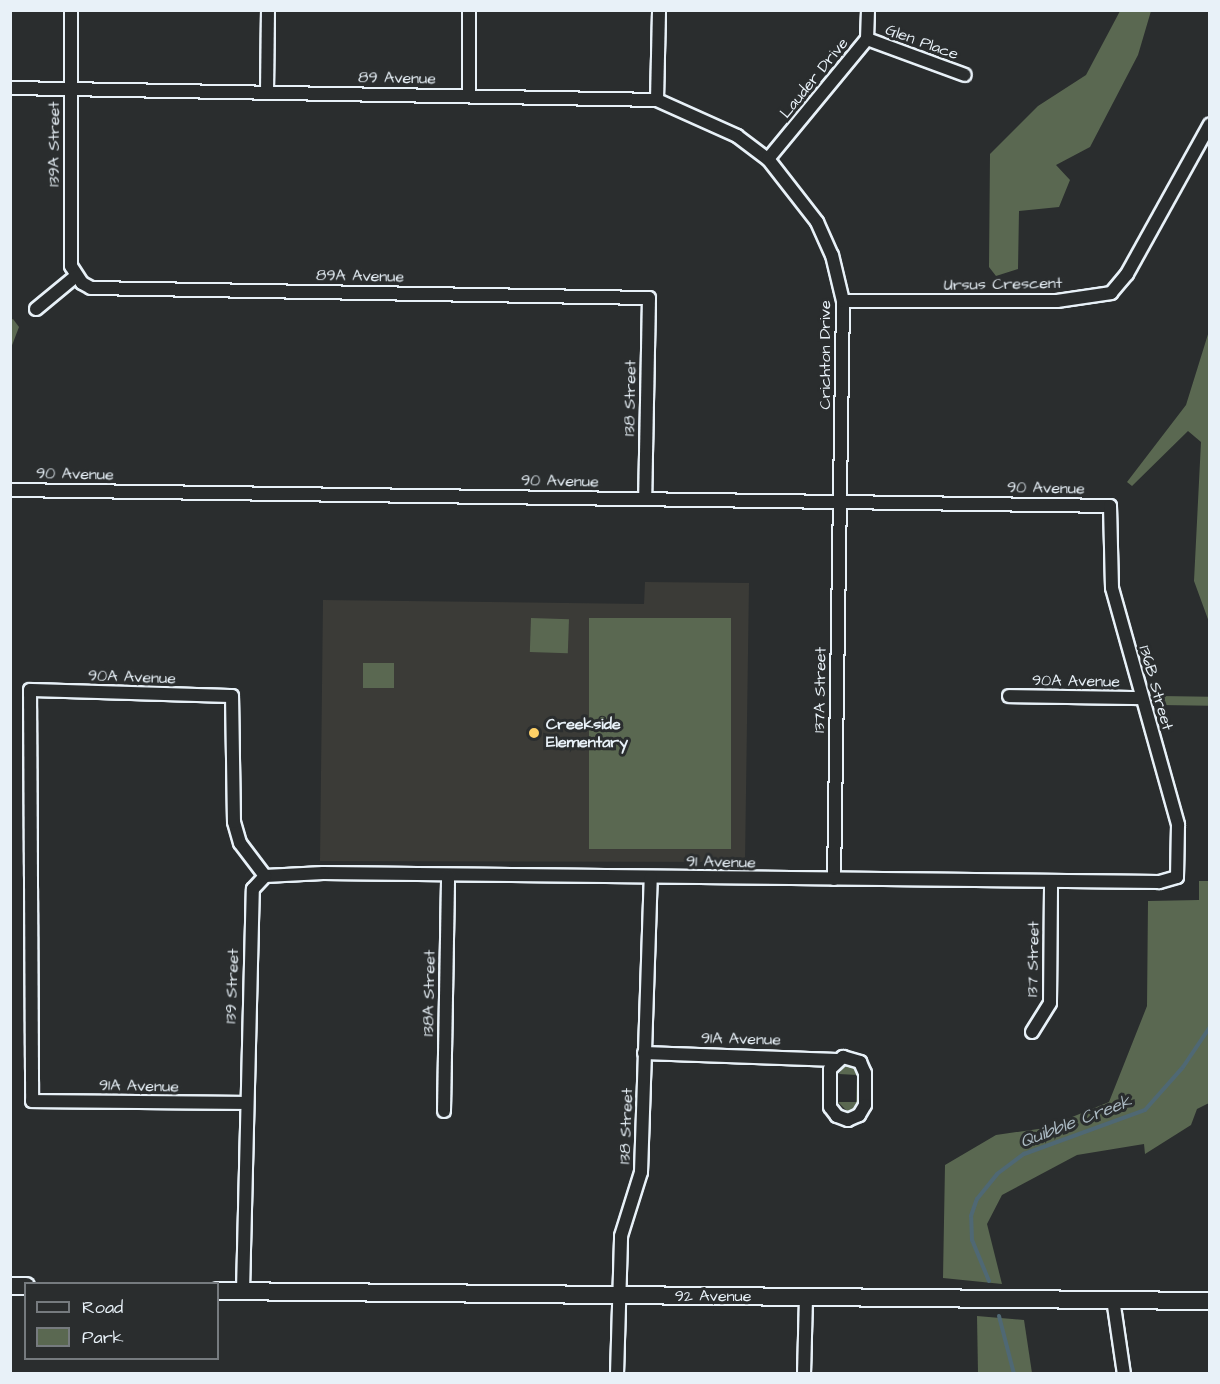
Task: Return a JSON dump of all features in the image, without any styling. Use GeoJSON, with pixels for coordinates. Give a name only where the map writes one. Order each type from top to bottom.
{"type":"FeatureCollection","features":[{"type":"Feature","properties":{"kind":"main road","name":"92 Avenue"},"geometry":{"type":"LineString","coordinates":[[219,1291],[1209,1301]]}},
{"type":"Feature","properties":{"kind":"street","name":"139A Street"},"geometry":{"type":"LineString","coordinates":[[71,10],[70,257],[76,276]]}},
{"type":"Feature","properties":{"kind":"street"},"geometry":{"type":"LineString","coordinates":[[267,92],[268,10]]}},
{"type":"Feature","properties":{"kind":"street"},"geometry":{"type":"LineString","coordinates":[[469,95],[470,10]]}},
{"type":"Feature","properties":{"kind":"street"},"geometry":{"type":"LineString","coordinates":[[657,100],[658,10]]}},
{"type":"Feature","properties":{"kind":"street","name":"Lauder Drive"},"geometry":{"type":"LineString","coordinates":[[768,159],[867,39],[868,10]]}},
{"type":"Feature","properties":{"kind":"street","name":"Glen Place"},"geometry":{"type":"LineString","coordinates":[[867,39],[965,75]]}},
{"type":"Feature","properties":{"kind":"street","name":"89 Avenue"},"geometry":{"type":"LineString","coordinates":[[10,88],[657,100],[737,136],[768,159]]}},
{"type":"Feature","properties":{"kind":"street","name":"Ursus Crescent"},"geometry":{"type":"LineString","coordinates":[[843,301],[1057,301],[1111,293],[1127,274],[1209,124]]}},
{"type":"Feature","properties":{"kind":"street","name":"Crichton Drive"},"geometry":{"type":"LineString","coordinates":[[768,159],[817,222],[832,255],[843,301],[838,501]]}},
{"type":"Feature","properties":{"kind":"street"},"geometry":{"type":"LineString","coordinates":[[36,309],[76,276]]}},
{"type":"Feature","properties":{"kind":"street","name":"89A Avenue"},"geometry":{"type":"LineString","coordinates":[[76,276],[91,288],[649,298]]}},
{"type":"Feature","properties":{"kind":"street","name":"138 Street"},"geometry":{"type":"LineString","coordinates":[[645,498],[649,298]]}},
{"type":"Feature","properties":{"kind":"street","name":"90 Avenue"},"geometry":{"type":"LineString","coordinates":[[10,489],[1110,506]]}},
{"type":"Feature","properties":{"kind":"street","name":"137A Street"},"geometry":{"type":"LineString","coordinates":[[834,879],[838,501]]}},
{"type":"Feature","properties":{"kind":"street","name":"136B Street"},"geometry":{"type":"LineString","coordinates":[[1110,506],[1112,588],[1178,825],[1177,877]]}},
{"type":"Feature","properties":{"kind":"street","name":"90A Avenue"},"geometry":{"type":"LineString","coordinates":[[32,1101],[30,690],[232,696],[234,822],[240,843],[265,876]]}},
{"type":"Feature","properties":{"kind":"street","name":"90A Avenue"},"geometry":{"type":"LineString","coordinates":[[1009,696],[1142,698]]}},
{"type":"Feature","properties":{"kind":"street","name":"91 Avenue"},"geometry":{"type":"LineString","coordinates":[[265,876],[448,875],[1159,882],[1177,877]]}},
{"type":"Feature","properties":{"kind":"street","name":"138A Street"},"geometry":{"type":"LineString","coordinates":[[444,1111],[448,875]]}},
{"type":"Feature","properties":{"kind":"street","name":"139 Street"},"geometry":{"type":"LineString","coordinates":[[243,1291],[245,1103],[253,888],[265,876]]}},
{"type":"Feature","properties":{"kind":"street","name":"138 Street"},"geometry":{"type":"LineString","coordinates":[[617,1374],[621,1236],[641,1172],[651,877]]}},
{"type":"Feature","properties":{"kind":"street","name":"137 Street"},"geometry":{"type":"LineString","coordinates":[[1032,1032],[1050,1003],[1051,881]]}},
{"type":"Feature","properties":{"kind":"street","name":"91A Avenue"},"geometry":{"type":"LineString","coordinates":[[644,1053],[837,1060],[854,1058],[866,1073],[866,1105],[854,1118],[842,1119],[830,1107],[829,1074],[837,1060]]}},
{"type":"Feature","properties":{"kind":"street","name":"91A Avenue"},"geometry":{"type":"LineString","coordinates":[[32,1101],[245,1103]]}},
{"type":"Feature","properties":{"kind":"street"},"geometry":{"type":"LineString","coordinates":[[804,1374],[806,1297]]}},
{"type":"Feature","properties":{"kind":"street"},"geometry":{"type":"LineString","coordinates":[[1113,1299],[1124,1374]]}},
{"type":"Feature","properties":{"kind":"shaded area","name":"Creekside Elementary"},"geometry":{"type":"Polygon","coordinates":[[[645,582],[749,583],[745,862],[320,861],[323,600],[644,604],[645,582]]]}},
{"type":"Feature","properties":{"kind":"green space"},"geometry":{"type":"Polygon","coordinates":[[[1120,11],[1151,11],[1138,55],[1090,147],[1056,165],[1070,180],[1059,207],[1019,211],[1018,269],[996,276],[989,267],[990,154],[1038,106],[1086,75],[1120,11]]]}},
{"type":"Feature","properties":{"kind":"green space"},"geometry":{"type":"Polygon","coordinates":[[[13,319],[19,327],[11,348],[11,320],[13,319]]]}},
{"type":"Feature","properties":{"kind":"green space"},"geometry":{"type":"Polygon","coordinates":[[[1209,331],[1209,622],[1194,581],[1201,442],[1188,431],[1132,486],[1127,482],[1186,405],[1209,331]]]}},
{"type":"Feature","properties":{"kind":"green space"},"geometry":{"type":"Polygon","coordinates":[[[531,618],[569,619],[568,653],[530,652],[531,618]]]}},
{"type":"Feature","properties":{"kind":"green space"},"geometry":{"type":"Polygon","coordinates":[[[589,618],[731,618],[731,849],[589,849],[589,618]]]}},
{"type":"Feature","properties":{"kind":"green space"},"geometry":{"type":"Polygon","coordinates":[[[363,663],[394,663],[394,688],[363,688],[363,663]]]}},
{"type":"Feature","properties":{"kind":"green space"},"geometry":{"type":"Polygon","coordinates":[[[1161,696],[1209,697],[1209,706],[1161,705],[1161,696]]]}},
{"type":"Feature","properties":{"kind":"green space"},"geometry":{"type":"Polygon","coordinates":[[[1199,881],[1210,881],[1209,1103],[1197,1109],[1191,1125],[1145,1154],[1144,1144],[1077,1155],[1002,1195],[987,1224],[1002,1284],[943,1278],[945,1165],[996,1135],[1045,1128],[1109,1102],[1147,1006],[1148,901],[1199,900],[1199,881]]]}},
{"type":"Feature","properties":{"kind":"green space"},"geometry":{"type":"Polygon","coordinates":[[[851,1065],[858,1072],[858,1106],[848,1112],[838,1102],[856,1102],[857,1075],[839,1074],[844,1066],[851,1065]]]}},
{"type":"Feature","properties":{"kind":"green space"},"geometry":{"type":"Polygon","coordinates":[[[977,1316],[1024,1320],[1032,1373],[978,1373],[977,1316]]]}},
{"type":"Feature","properties":{"kind":"waterway","name":"Quibble Creek"},"geometry":{"type":"LineString","coordinates":[[989,1281],[972,1240],[971,1216],[977,1199],[997,1174],[1024,1154],[1145,1110],[1183,1067],[1210,1027]]}},
{"type":"Feature","properties":{"kind":"waterway","name":"Quibble Creek"},"geometry":{"type":"LineString","coordinates":[[999,1316],[1014,1374]]}},
{"type":"Feature","properties":{"kind":"place","name":"Creekside Elementary"},"geometry":{"type":"Point","coordinates":[534,733]}}]}
